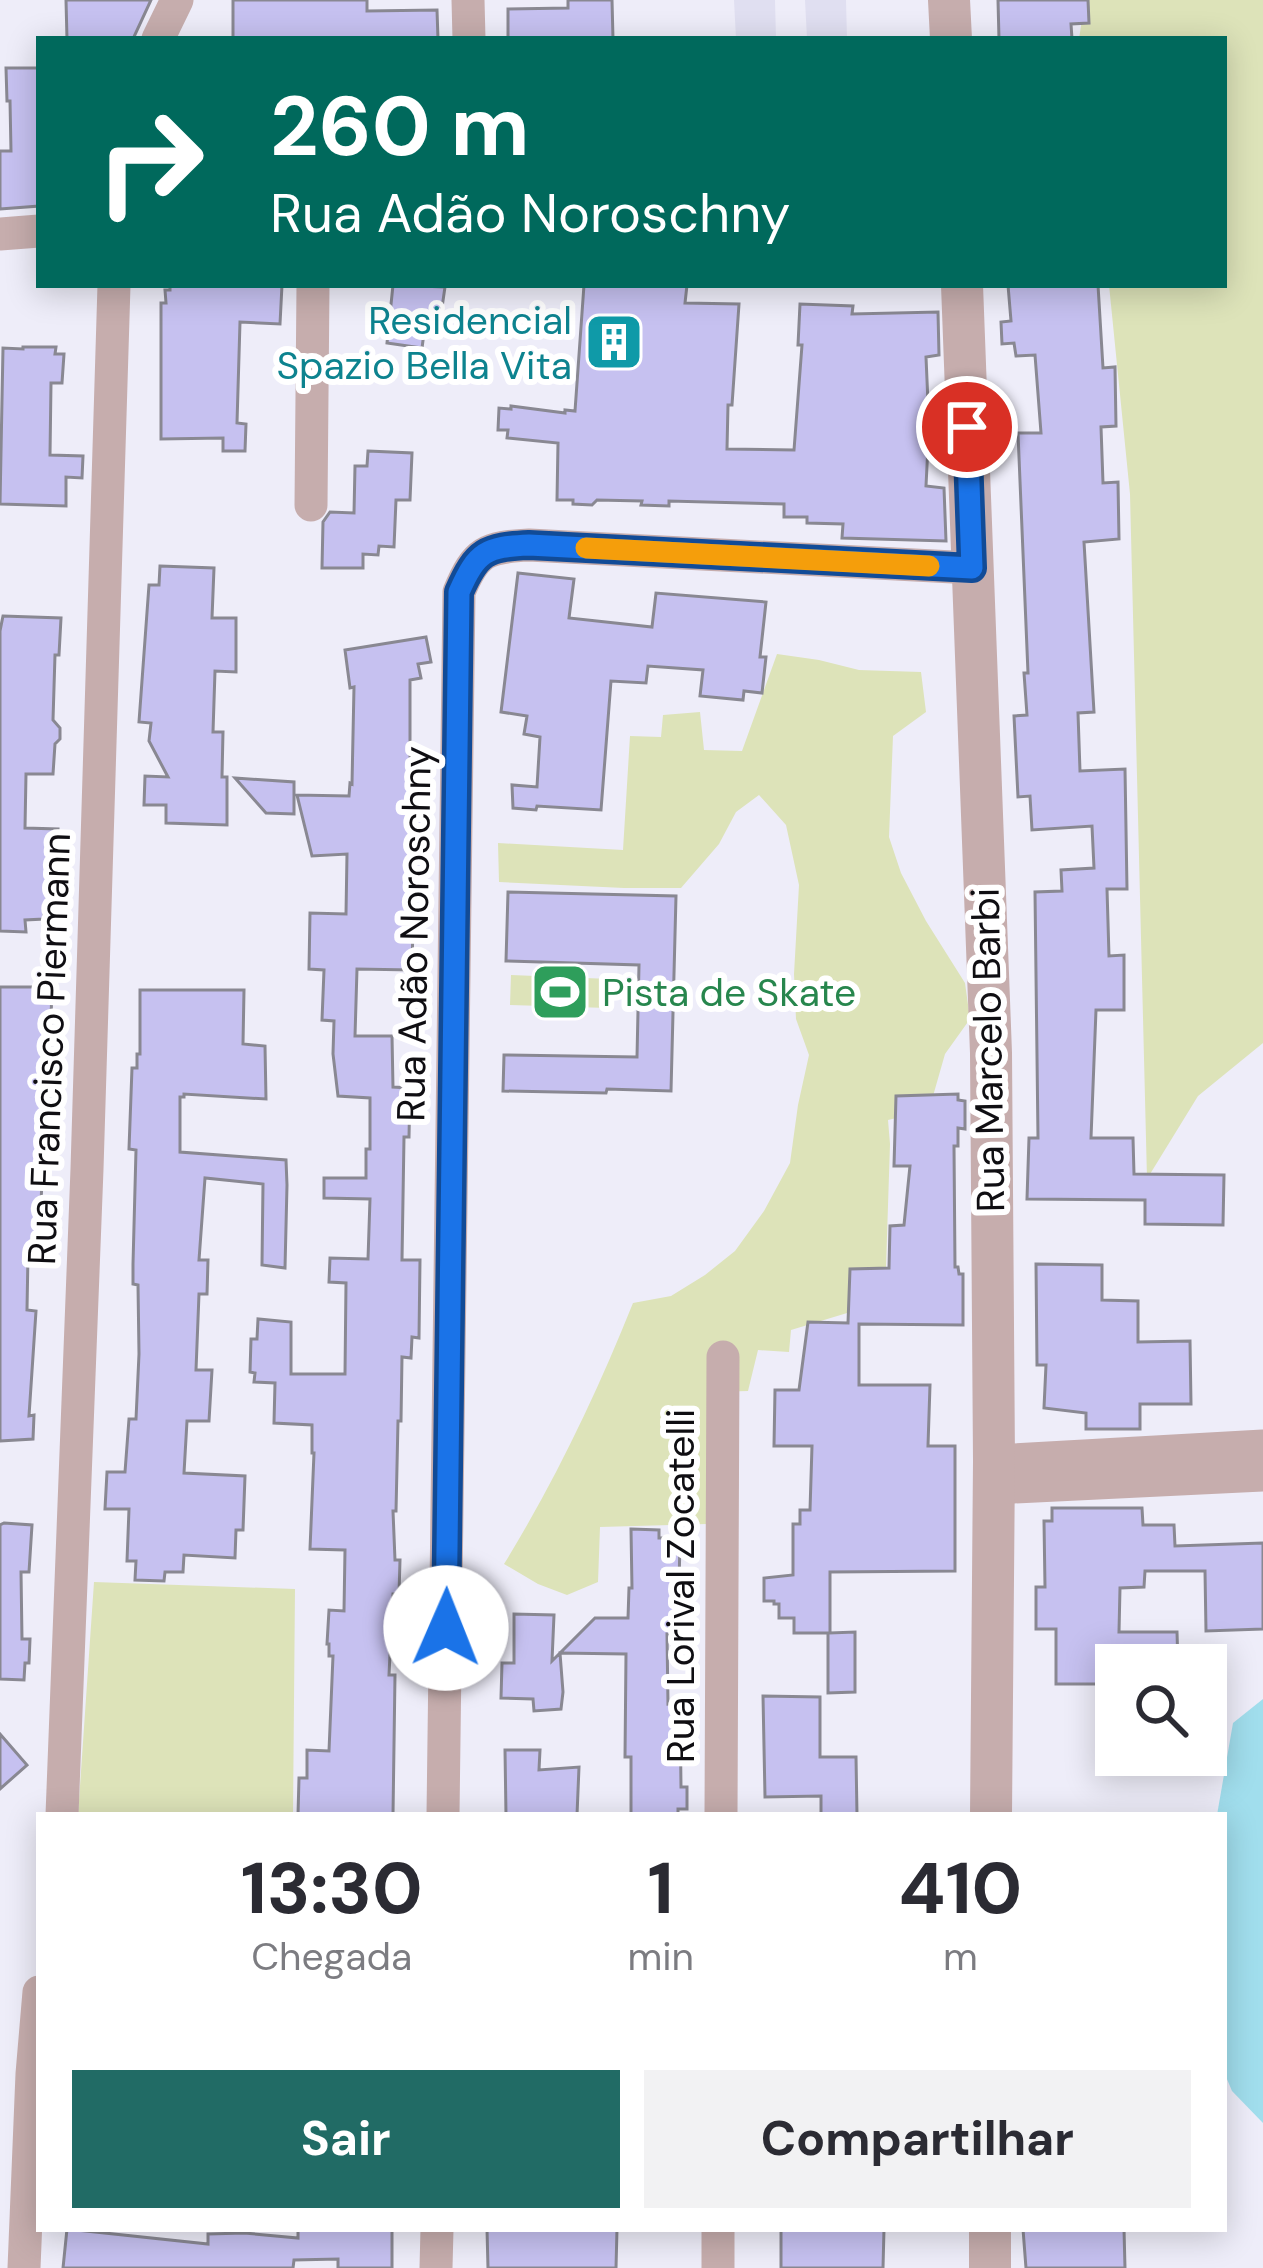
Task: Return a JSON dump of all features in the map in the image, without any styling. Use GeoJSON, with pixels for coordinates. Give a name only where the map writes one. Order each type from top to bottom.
{"type":"FeatureCollection","features":[{"type":"Feature","properties":{"kind":"street"},"geometry":{"type":"LineString","coordinates":[[159,36],[177,0]]}},
{"type":"Feature","properties":{"kind":"street"},"geometry":{"type":"LineString","coordinates":[[468,0],[470,36]]}},
{"type":"Feature","properties":{"kind":"street"},"geometry":{"type":"LineString","coordinates":[[949,0],[950,36]]}},
{"type":"Feature","properties":{"kind":"street"},"geometry":{"type":"LineString","coordinates":[[0,233],[36,231]]}},
{"type":"Feature","properties":{"kind":"street","name":"Rua Francisco Piermann"},"geometry":{"type":"LineString","coordinates":[[62,1812],[114,288]]}},
{"type":"Feature","properties":{"kind":"street"},"geometry":{"type":"LineString","coordinates":[[311,506],[313,288]]}},
{"type":"Feature","properties":{"kind":"street","name":"Rua Marcelo Barbi"},"geometry":{"type":"LineString","coordinates":[[962,288],[991,1053],[992,1812]]}},
{"type":"Feature","properties":{"kind":"street","name":"Rua Adão Noroschny"},"geometry":{"type":"LineString","coordinates":[[443,1812],[459,592],[470,566],[494,547],[529,545],[972,568]]}},
{"type":"Feature","properties":{"kind":"street","name":"Rua Lorival Zocatelli"},"geometry":{"type":"LineString","coordinates":[[721,1812],[723,1357]]}},
{"type":"Feature","properties":{"kind":"street"},"geometry":{"type":"LineString","coordinates":[[994,1474],[1263,1446]]}},
{"type":"Feature","properties":{"kind":"street"},"geometry":{"type":"LineString","coordinates":[[994,1474],[1263,1474]]}},
{"type":"Feature","properties":{"kind":"street"},"geometry":{"type":"LineString","coordinates":[[24,2268],[36,2074]]}},
{"type":"Feature","properties":{"kind":"street"},"geometry":{"type":"LineString","coordinates":[[436,2268],[437,2232]]}},
{"type":"Feature","properties":{"kind":"street"},"geometry":{"type":"LineString","coordinates":[[718,2232],[718,2268]]}},
{"type":"Feature","properties":{"kind":"street"},"geometry":{"type":"LineString","coordinates":[[990,2232],[990,2268]]}},
{"type":"Feature","properties":{"kind":"shaded area"},"geometry":{"type":"Polygon","coordinates":[[[734,0],[775,0],[776,36],[736,36],[734,0]]]}},
{"type":"Feature","properties":{"kind":"shaded area"},"geometry":{"type":"Polygon","coordinates":[[[805,0],[846,0],[847,36],[807,36],[805,0]]]}},
{"type":"Feature","properties":{"kind":"green space"},"geometry":{"type":"Polygon","coordinates":[[[1085,0],[1263,0],[1263,1043],[1198,1096],[1147,1179],[1130,494],[1109,288],[1227,288],[1227,36],[1079,36],[1085,0]]]}},
{"type":"Feature","properties":{"kind":"green space"},"geometry":{"type":"Polygon","coordinates":[[[777,654],[859,670],[921,672],[926,712],[893,736],[889,837],[901,873],[965,983],[970,1019],[945,1054],[929,1110],[888,1120],[886,1267],[858,1280],[857,1310],[791,1330],[789,1352],[758,1350],[748,1391],[714,1392],[706,1524],[600,1527],[598,1582],[567,1595],[504,1564],[574,1436],[633,1303],[671,1296],[735,1251],[790,1163],[809,1055],[796,1019],[799,885],[786,825],[759,795],[736,812],[719,844],[681,888],[499,882],[498,843],[623,850],[630,736],[661,737],[663,715],[700,712],[704,750],[742,751],[777,654]]]}},
{"type":"Feature","properties":{"kind":"green space","name":"Pista de Skate"},"geometry":{"type":"Polygon","coordinates":[[[511,975],[610,979],[608,1008],[510,1005],[511,975]]]}},
{"type":"Feature","properties":{"kind":"green space"},"geometry":{"type":"Polygon","coordinates":[[[94,1582],[295,1589],[293,1812],[78,1812],[94,1582]]]}},
{"type":"Feature","properties":{"kind":"water"},"geometry":{"type":"Polygon","coordinates":[[[1263,1699],[1263,2123],[1232,2091],[1227,2079],[1227,1812],[1218,1812],[1233,1723],[1263,1699]]]}},
{"type":"Feature","properties":{"kind":"building"},"geometry":{"type":"Polygon","coordinates":[[[66,0],[151,0],[134,36],[67,36],[66,0]]]}},
{"type":"Feature","properties":{"kind":"building"},"geometry":{"type":"Polygon","coordinates":[[[233,0],[367,0],[367,11],[437,10],[438,36],[233,36],[233,0]]]}},
{"type":"Feature","properties":{"kind":"building"},"geometry":{"type":"Polygon","coordinates":[[[568,0],[612,0],[613,36],[508,36],[508,9],[568,8],[568,0]]]}},
{"type":"Feature","properties":{"kind":"building"},"geometry":{"type":"Polygon","coordinates":[[[998,0],[1088,0],[1089,23],[1071,24],[1072,36],[999,36],[998,0]]]}},
{"type":"Feature","properties":{"kind":"building"},"geometry":{"type":"Polygon","coordinates":[[[6,68],[36,68],[36,206],[0,209],[0,151],[11,151],[6,68]]]}},
{"type":"Feature","properties":{"kind":"building"},"geometry":{"type":"Polygon","coordinates":[[[282,288],[280,324],[240,322],[237,423],[246,424],[245,451],[223,451],[223,438],[161,439],[161,303],[166,303],[165,290],[282,288]]]}},
{"type":"Feature","properties":{"kind":"building"},"geometry":{"type":"Polygon","coordinates":[[[393,288],[445,288],[438,335],[424,333],[422,348],[387,343],[393,288]]]}},
{"type":"Feature","properties":{"kind":"building"},"geometry":{"type":"Polygon","coordinates":[[[584,288],[687,288],[685,303],[739,304],[727,449],[794,450],[802,345],[798,345],[800,304],[853,306],[852,314],[938,312],[939,355],[926,357],[926,486],[944,488],[946,541],[842,538],[843,524],[784,517],[784,504],[669,501],[669,506],[597,500],[592,505],[557,500],[558,443],[507,438],[508,430],[498,430],[499,408],[575,411],[584,288]]]}},
{"type":"Feature","properties":{"kind":"building"},"geometry":{"type":"Polygon","coordinates":[[[1008,288],[1098,288],[1103,368],[1115,367],[1116,426],[1101,427],[1103,483],[1118,482],[1119,539],[1084,542],[1094,712],[1078,713],[1080,771],[1125,769],[1127,889],[1107,889],[1109,956],[1124,955],[1124,1010],[1096,1010],[1091,1138],[1133,1138],[1134,1174],[1224,1175],[1223,1225],[1145,1224],[1145,1200],[1027,1199],[1029,1138],[1038,1138],[1035,892],[1062,891],[1061,870],[1094,868],[1092,826],[1032,830],[1030,796],[1018,797],[1014,716],[1027,715],[1024,673],[1028,673],[1018,433],[1041,433],[1035,355],[1016,356],[1014,343],[1002,344],[1001,322],[1011,321],[1008,288]]]}},
{"type":"Feature","properties":{"kind":"building"},"geometry":{"type":"Polygon","coordinates":[[[56,347],[55,354],[64,354],[62,383],[51,383],[50,455],[83,456],[82,478],[66,477],[66,506],[0,504],[3,348],[56,347]]]}},
{"type":"Feature","properties":{"kind":"building"},"geometry":{"type":"Polygon","coordinates":[[[368,451],[412,453],[410,500],[396,500],[394,547],[379,546],[378,555],[363,554],[363,568],[322,568],[323,522],[330,512],[354,513],[355,466],[367,466],[368,451]]]}},
{"type":"Feature","properties":{"kind":"building"},"geometry":{"type":"Polygon","coordinates":[[[160,566],[214,568],[212,618],[236,618],[236,672],[215,671],[213,732],[223,732],[227,825],[166,823],[166,805],[144,805],[145,776],[168,777],[149,741],[151,723],[139,722],[149,585],[159,585],[160,566]]]}},
{"type":"Feature","properties":{"kind":"building"},"geometry":{"type":"Polygon","coordinates":[[[518,573],[574,579],[569,618],[652,627],[656,593],[766,602],[762,693],[744,691],[743,700],[700,696],[703,670],[648,666],[646,683],[611,681],[601,810],[513,808],[512,785],[537,787],[540,737],[524,734],[527,716],[501,712],[518,573]]]}},
{"type":"Feature","properties":{"kind":"building"},"geometry":{"type":"Polygon","coordinates":[[[3,616],[61,618],[53,720],[60,728],[60,739],[55,744],[53,774],[26,774],[25,828],[58,829],[53,911],[44,912],[44,919],[25,920],[26,932],[0,931],[3,616]]]}},
{"type":"Feature","properties":{"kind":"building"},"geometry":{"type":"Polygon","coordinates":[[[426,637],[431,662],[418,664],[421,678],[410,680],[415,812],[430,813],[428,874],[414,874],[412,970],[357,969],[355,1036],[392,1036],[393,1087],[410,1088],[409,1137],[404,1137],[402,1260],[420,1260],[419,1338],[412,1337],[411,1358],[402,1357],[393,1511],[395,1560],[400,1560],[399,1594],[393,1594],[389,1675],[395,1675],[393,1812],[298,1812],[299,1778],[307,1778],[307,1750],[329,1751],[333,1656],[327,1644],[329,1610],[344,1611],[345,1550],[310,1549],[312,1425],[274,1423],[275,1383],[254,1382],[255,1373],[250,1372],[251,1339],[257,1339],[258,1319],[291,1322],[291,1374],[345,1374],[346,1283],[329,1282],[330,1258],[368,1259],[370,1199],[324,1198],[324,1178],[366,1178],[370,1098],[338,1096],[334,1021],[322,1020],[324,970],[309,969],[310,913],[346,914],[347,854],[312,856],[297,795],[349,796],[354,687],[350,688],[345,650],[426,637]]]}},
{"type":"Feature","properties":{"kind":"building"},"geometry":{"type":"Polygon","coordinates":[[[235,778],[294,782],[294,814],[266,813],[235,778]]]}},
{"type":"Feature","properties":{"kind":"building"},"geometry":{"type":"Polygon","coordinates":[[[508,892],[676,896],[671,1091],[503,1091],[504,1055],[637,1057],[639,965],[506,961],[508,892]]]}},
{"type":"Feature","properties":{"kind":"building"},"geometry":{"type":"Polygon","coordinates":[[[0,987],[52,987],[46,1179],[42,1179],[39,1255],[28,1254],[27,1310],[36,1311],[29,1416],[34,1415],[33,1439],[0,1441],[0,987]]]}},
{"type":"Feature","properties":{"kind":"building"},"geometry":{"type":"Polygon","coordinates":[[[140,990],[244,990],[243,1044],[265,1046],[266,1099],[184,1094],[180,1097],[180,1152],[286,1160],[285,1268],[262,1265],[263,1184],[205,1178],[199,1260],[208,1260],[207,1294],[199,1294],[196,1370],[212,1370],[209,1421],[187,1421],[184,1473],[245,1476],[243,1530],[236,1530],[235,1558],[184,1555],[183,1572],[165,1572],[164,1581],[135,1580],[136,1561],[127,1561],[129,1509],[105,1509],[107,1472],[125,1472],[129,1419],[136,1419],[136,1150],[129,1149],[132,1068],[137,1068],[140,1054],[140,990]]]}},
{"type":"Feature","properties":{"kind":"building"},"geometry":{"type":"Polygon","coordinates":[[[958,1094],[958,1100],[965,1101],[965,1129],[958,1128],[958,1146],[954,1146],[955,1267],[963,1274],[963,1325],[859,1324],[859,1385],[930,1385],[928,1446],[955,1446],[955,1571],[830,1572],[830,1633],[855,1632],[855,1692],[828,1693],[828,1633],[794,1633],[794,1618],[779,1618],[779,1604],[764,1601],[764,1578],[793,1575],[793,1524],[800,1524],[800,1510],[810,1510],[812,1446],[774,1446],[775,1390],[799,1390],[808,1322],[848,1323],[850,1269],[889,1268],[890,1226],[904,1225],[910,1166],[894,1166],[896,1096],[958,1094]]]}},
{"type":"Feature","properties":{"kind":"building"},"geometry":{"type":"Polygon","coordinates":[[[1036,1264],[1102,1265],[1102,1300],[1138,1301],[1138,1342],[1190,1341],[1191,1404],[1140,1404],[1140,1429],[1086,1429],[1086,1413],[1044,1408],[1046,1365],[1037,1365],[1036,1264]]]}},
{"type":"Feature","properties":{"kind":"building"},"geometry":{"type":"Polygon","coordinates":[[[1052,1508],[1142,1508],[1143,1525],[1174,1525],[1175,1546],[1263,1543],[1263,1629],[1206,1631],[1205,1571],[1145,1571],[1144,1587],[1120,1588],[1119,1632],[1177,1632],[1177,1644],[1095,1644],[1095,1684],[1056,1684],[1056,1629],[1036,1629],[1036,1587],[1045,1587],[1044,1521],[1052,1521],[1052,1508]]]}},
{"type":"Feature","properties":{"kind":"building"},"geometry":{"type":"Polygon","coordinates":[[[0,1525],[32,1525],[29,1572],[21,1572],[22,1639],[30,1639],[24,1680],[0,1679],[0,1525]]]}},
{"type":"Feature","properties":{"kind":"building"},"geometry":{"type":"Polygon","coordinates":[[[631,1529],[659,1530],[659,1538],[680,1538],[681,1634],[667,1634],[668,1704],[680,1703],[681,1787],[687,1787],[687,1809],[678,1812],[631,1812],[631,1757],[625,1757],[626,1654],[560,1653],[595,1618],[628,1618],[631,1529]]]}},
{"type":"Feature","properties":{"kind":"building"},"geometry":{"type":"Polygon","coordinates":[[[514,1614],[554,1615],[552,1661],[560,1653],[561,1709],[534,1711],[533,1699],[501,1698],[502,1663],[514,1663],[514,1614]]]}},
{"type":"Feature","properties":{"kind":"building"},"geometry":{"type":"Polygon","coordinates":[[[763,1696],[820,1697],[820,1757],[856,1757],[857,1812],[821,1812],[821,1796],[765,1797],[763,1696]]]}},
{"type":"Feature","properties":{"kind":"building"},"geometry":{"type":"Polygon","coordinates":[[[0,1734],[27,1765],[0,1789],[0,1734]]]}},
{"type":"Feature","properties":{"kind":"building"},"geometry":{"type":"Polygon","coordinates":[[[505,1750],[540,1750],[539,1770],[579,1767],[577,1812],[506,1812],[505,1750]]]}},
{"type":"Feature","properties":{"kind":"building"},"geometry":{"type":"Polygon","coordinates":[[[67,2232],[208,2244],[208,2234],[298,2238],[298,2232],[392,2232],[392,2268],[338,2268],[338,2259],[294,2260],[293,2268],[63,2268],[67,2232]]]}},
{"type":"Feature","properties":{"kind":"building"},"geometry":{"type":"Polygon","coordinates":[[[487,2232],[617,2232],[616,2268],[488,2268],[487,2232]]]}},
{"type":"Feature","properties":{"kind":"building"},"geometry":{"type":"Polygon","coordinates":[[[781,2232],[884,2232],[883,2268],[781,2268],[781,2232]]]}},
{"type":"Feature","properties":{"kind":"building"},"geometry":{"type":"Polygon","coordinates":[[[1023,2232],[1124,2232],[1125,2268],[1026,2268],[1023,2232]]]}},
{"type":"Feature","properties":{"kind":"slow traffic"},"geometry":{"type":"LineString","coordinates":[[586,548],[929,566]]}},
{"type":"Feature","properties":{"kind":"place","name":"Residencial Spazio Bella Vita"},"geometry":{"type":"Point","coordinates":[614,342]}},
{"type":"Feature","properties":{"kind":"place","name":"Pista de Skate"},"geometry":{"type":"Point","coordinates":[560,992]}},
{"type":"Feature","properties":{"kind":"route"},"geometry":{"type":"LineString","coordinates":[[446,1628],[459,592],[470,566],[494,547],[529,545],[972,568],[967,427]]}}]}
